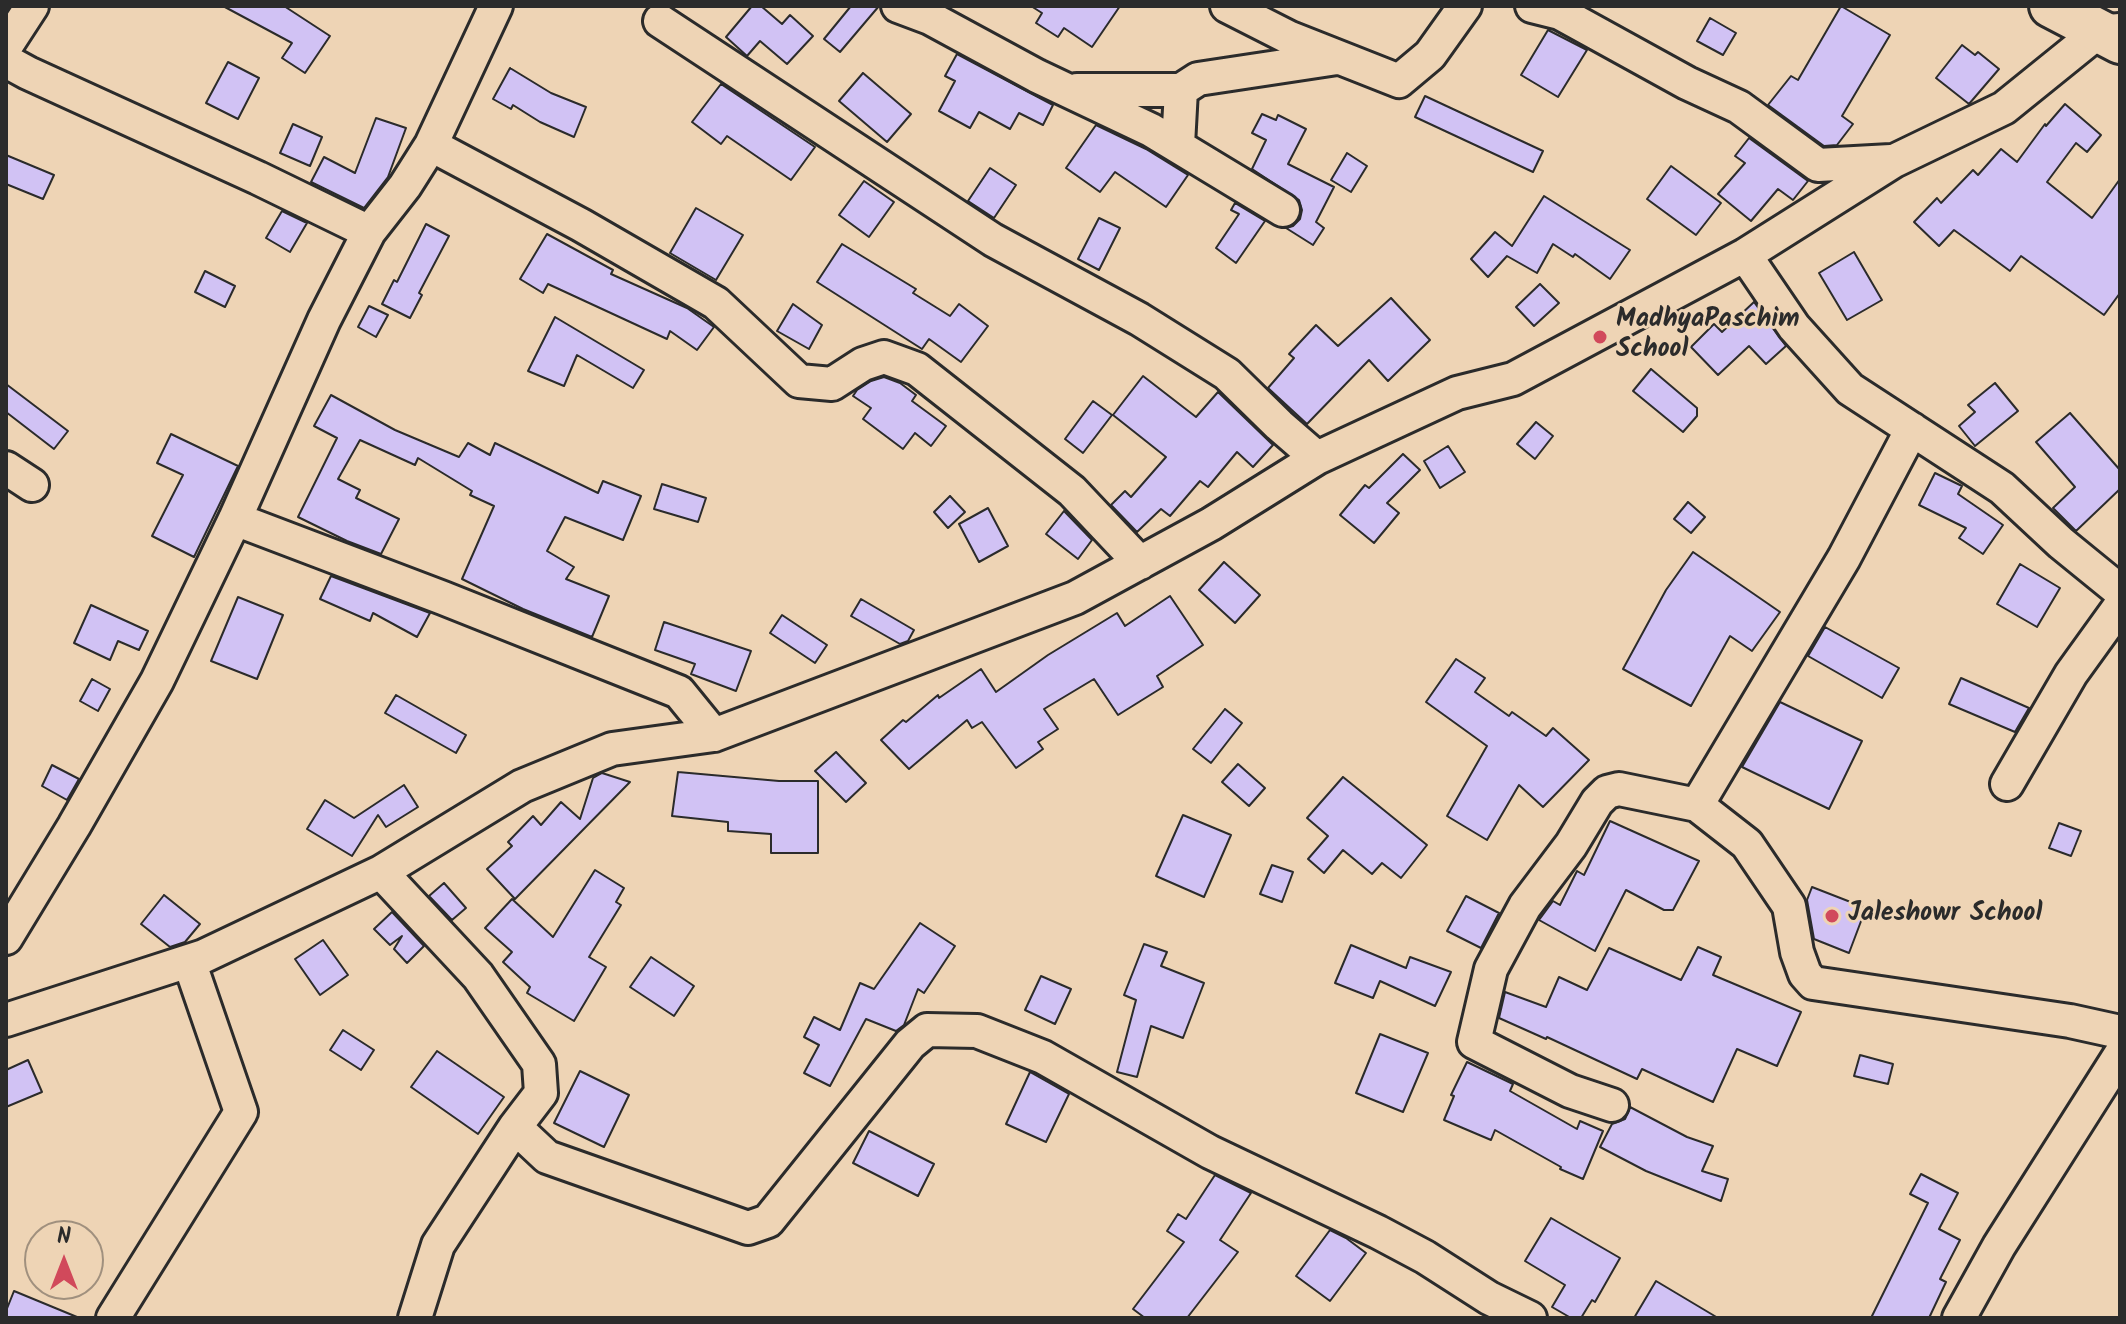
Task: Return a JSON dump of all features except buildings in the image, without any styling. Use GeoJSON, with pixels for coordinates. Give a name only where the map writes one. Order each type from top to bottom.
{"type":"FeatureCollection","features":[{"type":"Feature","properties":{"kind":"main road"},"geometry":{"type":"LineString","coordinates":[[2051,6],[2113,35]]}},
{"type":"Feature","properties":{"kind":"street"},"geometry":{"type":"LineString","coordinates":[[6,46],[32,6]]}},
{"type":"Feature","properties":{"kind":"street"},"geometry":{"type":"LineString","coordinates":[[6,938],[157,681],[235,519],[324,320],[369,232],[405,186],[431,145],[496,6]]}},
{"type":"Feature","properties":{"kind":"street"},"geometry":{"type":"LineString","coordinates":[[898,6],[930,18],[1178,145],[1283,210]]}},
{"type":"Feature","properties":{"kind":"street"},"geometry":{"type":"LineString","coordinates":[[1227,6],[1290,38],[1399,81],[1430,55],[1465,6]]}},
{"type":"Feature","properties":{"kind":"street"},"geometry":{"type":"LineString","coordinates":[[1532,6],[1560,13],[1687,83],[1739,107],[1818,165],[1894,161]]}},
{"type":"Feature","properties":{"kind":"street"},"geometry":{"type":"LineString","coordinates":[[660,21],[993,240],[1139,319],[1227,374],[1317,458]]}},
{"type":"Feature","properties":{"kind":"street"},"geometry":{"type":"LineString","coordinates":[[6,1020],[189,961],[381,872],[522,786],[599,754],[612,749],[714,735],[1075,598],[1211,524],[1317,458],[1457,393],[1513,379],[1745,255],[1894,161],[2004,108],[2113,35]]}},
{"type":"Feature","properties":{"kind":"street"},"geometry":{"type":"LineString","coordinates":[[1068,90],[1181,90],[1198,79],[1340,58]]}},
{"type":"Feature","properties":{"kind":"street"},"geometry":{"type":"LineString","coordinates":[[6,61],[369,232]]}},
{"type":"Feature","properties":{"kind":"street"},"geometry":{"type":"LineString","coordinates":[[1178,145],[1181,90]]}},
{"type":"Feature","properties":{"kind":"street"},"geometry":{"type":"LineString","coordinates":[[431,145],[581,225],[716,303],[799,381],[832,384],[863,364],[884,357],[917,369],[1072,491],[1140,563]]}},
{"type":"Feature","properties":{"kind":"street"},"geometry":{"type":"LineString","coordinates":[[1745,255],[1794,327],[1850,389],[2002,488],[2061,543],[2120,591]]}},
{"type":"Feature","properties":{"kind":"street"},"geometry":{"type":"LineString","coordinates":[[1697,805],[1844,558],[1912,429]]}},
{"type":"Feature","properties":{"kind":"street"},"geometry":{"type":"LineString","coordinates":[[235,519],[679,692],[714,735]]}},
{"type":"Feature","properties":{"kind":"street"},"geometry":{"type":"LineString","coordinates":[[2007,784],[2071,674],[2120,606]]}},
{"type":"Feature","properties":{"kind":"street"},"geometry":{"type":"LineString","coordinates":[[1612,1105],[1570,1091],[1474,1042],[1491,969],[1525,906],[1571,845],[1597,802],[1607,792],[1619,789],[1697,805],[1747,844],[1789,906],[1797,952],[1805,974],[1813,983],[2070,1021],[2120,1032]]}},
{"type":"Feature","properties":{"kind":"street"},"geometry":{"type":"LineString","coordinates":[[381,872],[478,976],[539,1064],[541,1093],[515,1127],[438,1245],[415,1318]]}},
{"type":"Feature","properties":{"kind":"street"},"geometry":{"type":"LineString","coordinates":[[113,1318],[241,1112],[189,961]]}},
{"type":"Feature","properties":{"kind":"street"},"geometry":{"type":"LineString","coordinates":[[515,1127],[547,1157],[748,1228],[768,1221],[910,1044],[927,1030],[977,1031],[1043,1057],[1210,1152],[1402,1244],[1489,1298],[1530,1318]]}},
{"type":"Feature","properties":{"kind":"street"},"geometry":{"type":"LineString","coordinates":[[1959,1318],[1999,1246],[2120,1055]]}},
{"type":"Feature","properties":{"kind":"place","name":"MadhyaPaschim School"},"geometry":{"type":"Point","coordinates":[1600,337]}},
{"type":"Feature","properties":{"kind":"place","name":"Jaleshowr School"},"geometry":{"type":"Point","coordinates":[1832,916]}}]}
